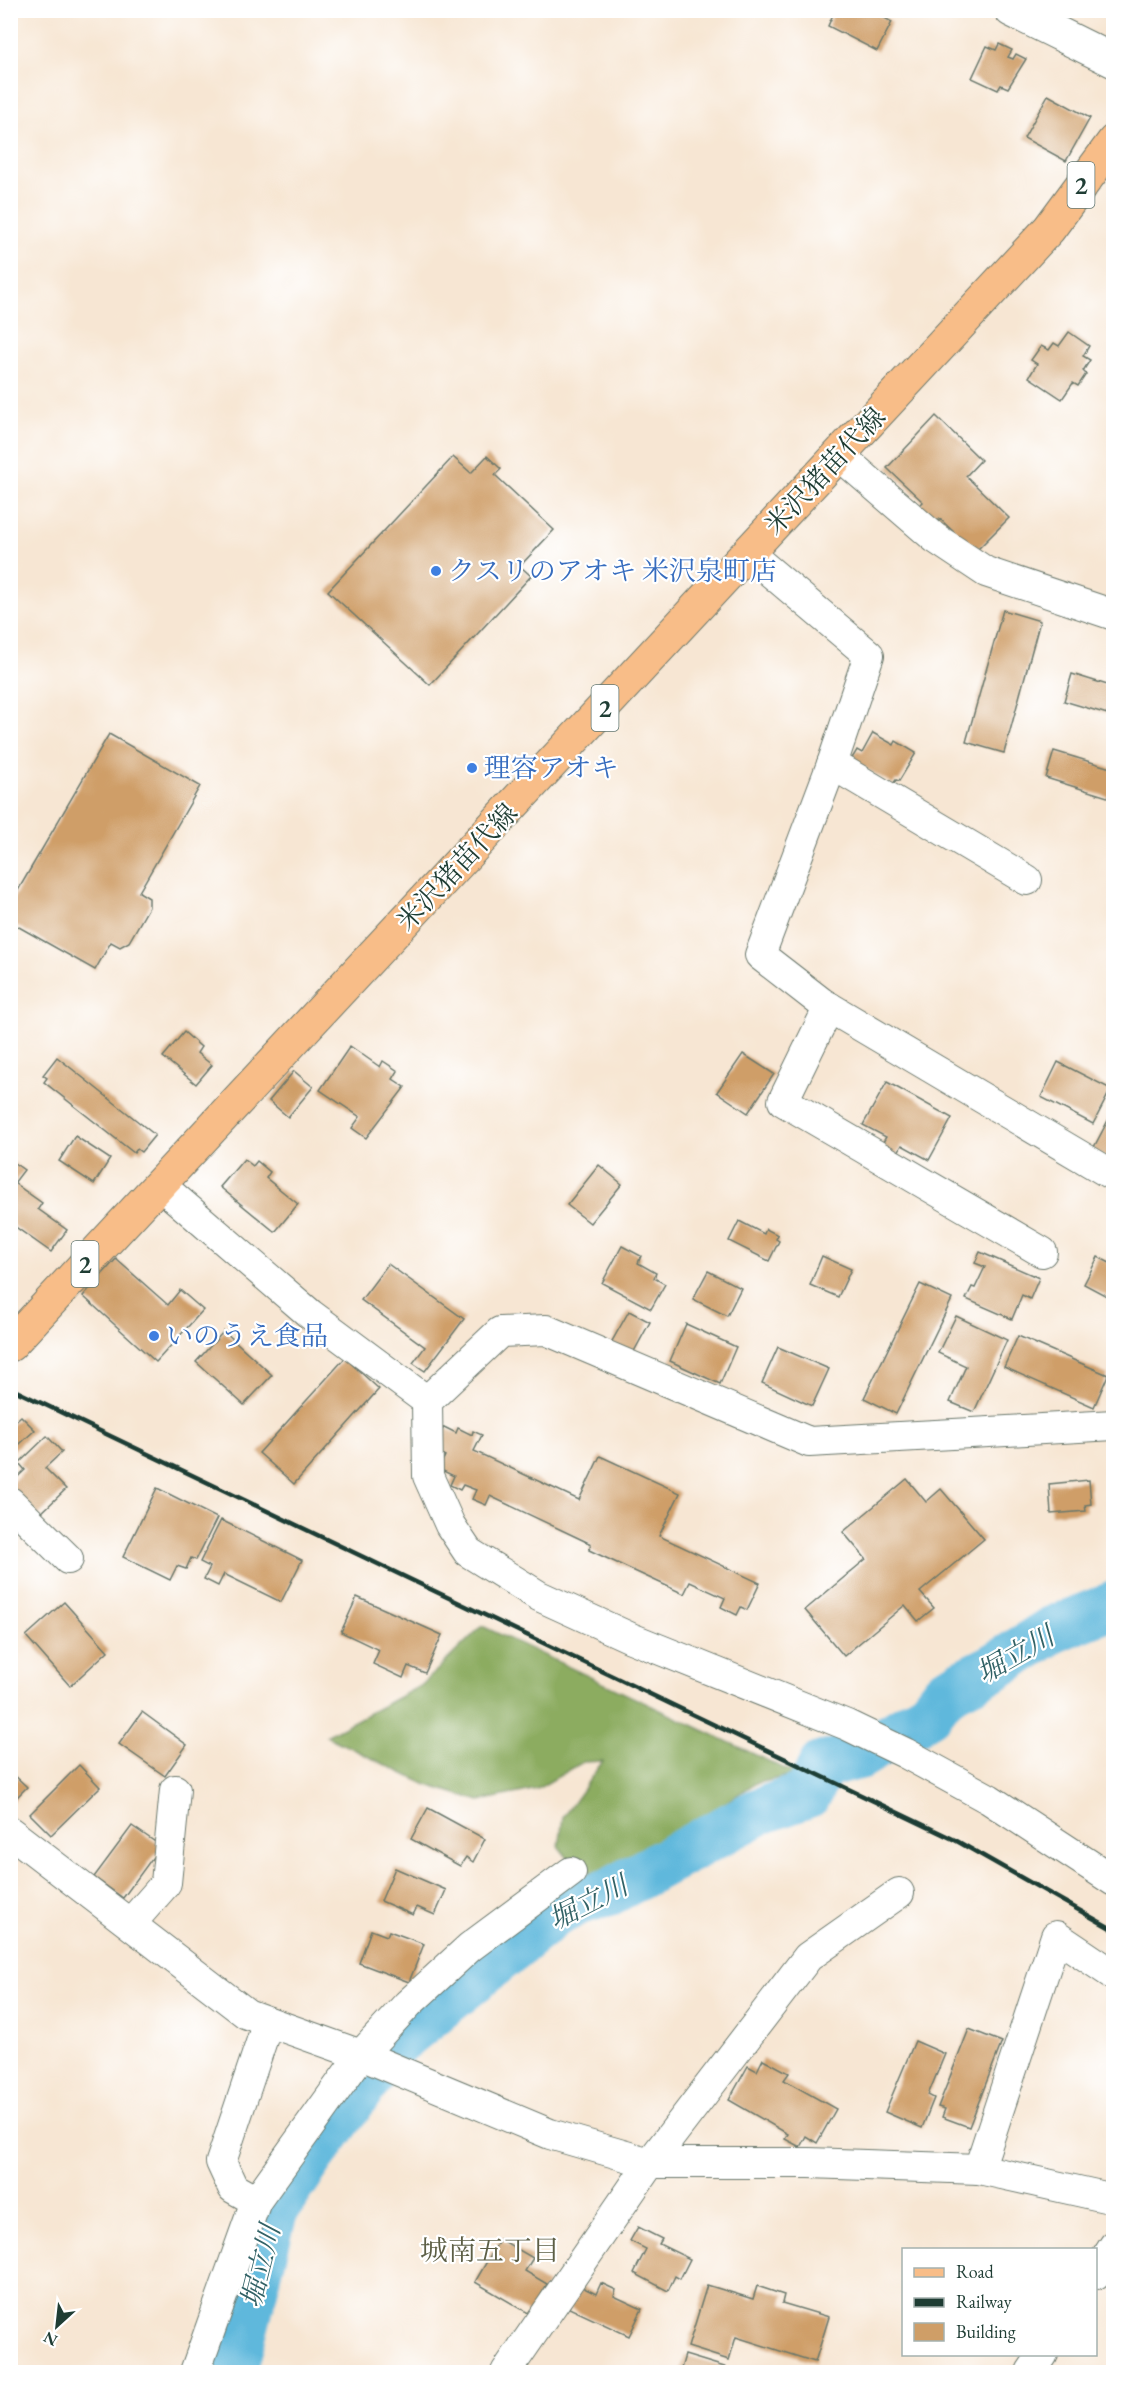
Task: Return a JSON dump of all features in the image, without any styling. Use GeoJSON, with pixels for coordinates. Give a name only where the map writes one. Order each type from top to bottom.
{"type":"FeatureCollection","features":[{"type":"Feature","properties":{"kind":"main road","name":"米沢猪苗代線"},"geometry":{"type":"LineString","coordinates":[[10,1346],[1049,229],[1113,141]]}},
{"type":"Feature","properties":{"kind":"street"},"geometry":{"type":"LineString","coordinates":[[1011,10],[1113,61]]}},
{"type":"Feature","properties":{"kind":"street"},"geometry":{"type":"LineString","coordinates":[[839,455],[935,538],[986,572],[1113,615]]}},
{"type":"Feature","properties":{"kind":"street"},"geometry":{"type":"LineString","coordinates":[[748,553],[869,656],[832,764],[760,955],[829,1007],[1113,1176]]}},
{"type":"Feature","properties":{"kind":"street"},"geometry":{"type":"LineString","coordinates":[[832,764],[1028,880]]}},
{"type":"Feature","properties":{"kind":"street"},"geometry":{"type":"LineString","coordinates":[[829,1007],[783,1101],[1042,1252]]}},
{"type":"Feature","properties":{"kind":"street"},"geometry":{"type":"LineString","coordinates":[[159,1184],[310,1314],[427,1401]]}},
{"type":"Feature","properties":{"kind":"street"},"geometry":{"type":"LineString","coordinates":[[1113,1425],[809,1442],[546,1330],[500,1332],[427,1401],[428,1476],[450,1525],[468,1552],[539,1596],[631,1638],[847,1725],[905,1752],[989,1800],[1113,1881]]}},
{"type":"Feature","properties":{"kind":"street"},"geometry":{"type":"LineString","coordinates":[[10,1502],[68,1559]]}},
{"type":"Feature","properties":{"kind":"street"},"geometry":{"type":"LineString","coordinates":[[130,1923],[166,1883],[175,1790]]}},
{"type":"Feature","properties":{"kind":"street"},"geometry":{"type":"LineString","coordinates":[[10,1832],[234,2005],[268,2022],[365,2057],[550,2134],[650,2163],[809,2163],[979,2169],[1113,2199]]}},
{"type":"Feature","properties":{"kind":"street"},"geometry":{"type":"LineString","coordinates":[[195,2373],[255,2202],[408,2004],[470,1947],[571,1872]]}},
{"type":"Feature","properties":{"kind":"street"},"geometry":{"type":"LineString","coordinates":[[506,2373],[650,2163],[808,1957],[899,1893]]}},
{"type":"Feature","properties":{"kind":"street"},"geometry":{"type":"LineString","coordinates":[[979,2169],[1056,1936],[1113,1975]]}},
{"type":"Feature","properties":{"kind":"street"},"geometry":{"type":"LineString","coordinates":[[255,2202],[232,2188],[221,2162],[268,2022]]}},
{"type":"Feature","properties":{"kind":"street"},"geometry":{"type":"LineString","coordinates":[[1097,2271],[1113,2246]]}},
{"type":"Feature","properties":{"kind":"street"},"geometry":{"type":"LineString","coordinates":[[1031,2373],[1041,2356]]}},
{"type":"Feature","properties":{"kind":"green space"},"geometry":{"type":"Polygon","coordinates":[[[482,1626],[796,1774],[754,1784],[622,1872],[579,1872],[559,1847],[563,1817],[603,1761],[583,1762],[537,1789],[480,1801],[427,1785],[326,1736],[422,1685],[482,1626]]]}},
{"type":"Feature","properties":{"kind":"building"},"geometry":{"type":"Polygon","coordinates":[[[835,10],[870,10],[892,22],[877,51],[828,26],[835,10]]]}},
{"type":"Feature","properties":{"kind":"building"},"geometry":{"type":"Polygon","coordinates":[[[999,44],[1012,50],[1008,57],[1013,59],[1016,54],[1026,59],[1008,88],[1001,85],[998,90],[972,78],[987,46],[996,50],[999,44]]]}},
{"type":"Feature","properties":{"kind":"building"},"geometry":{"type":"Polygon","coordinates":[[[1048,95],[1090,118],[1066,161],[1024,138],[1048,95]]]}},
{"type":"Feature","properties":{"kind":"building"},"geometry":{"type":"Polygon","coordinates":[[[1069,332],[1089,346],[1083,356],[1090,360],[1083,371],[1086,374],[1078,386],[1073,383],[1062,399],[1029,377],[1037,364],[1031,360],[1041,346],[1049,350],[1054,343],[1059,346],[1069,332]]]}},
{"type":"Feature","properties":{"kind":"building"},"geometry":{"type":"Polygon","coordinates":[[[936,416],[981,460],[966,476],[1009,518],[975,552],[940,519],[935,524],[918,507],[923,502],[887,468],[936,416]]]}},
{"type":"Feature","properties":{"kind":"building","name":"クスリのアオキ 米沢泉町店"},"geometry":{"type":"Polygon","coordinates":[[[487,456],[501,469],[495,475],[554,530],[520,566],[531,576],[430,685],[328,591],[453,457],[471,473],[487,456]]]}},
{"type":"Feature","properties":{"kind":"building"},"geometry":{"type":"Polygon","coordinates":[[[1003,610],[1040,621],[1004,753],[966,742],[1003,610]]]}},
{"type":"Feature","properties":{"kind":"building"},"geometry":{"type":"Polygon","coordinates":[[[1072,674],[1114,687],[1114,716],[1064,701],[1072,674]]]}},
{"type":"Feature","properties":{"kind":"building"},"geometry":{"type":"Polygon","coordinates":[[[873,733],[894,745],[896,741],[916,753],[899,781],[896,780],[893,784],[851,760],[857,750],[862,753],[873,733]]]}},
{"type":"Feature","properties":{"kind":"building"},"geometry":{"type":"Polygon","coordinates":[[[109,734],[200,786],[139,892],[149,898],[149,907],[129,942],[120,947],[111,942],[95,970],[10,922],[10,904],[109,734]]]}},
{"type":"Feature","properties":{"kind":"building"},"geometry":{"type":"Polygon","coordinates":[[[1054,751],[1114,769],[1114,799],[1046,778],[1054,751]]]}},
{"type":"Feature","properties":{"kind":"building"},"geometry":{"type":"Polygon","coordinates":[[[184,1032],[201,1047],[197,1053],[212,1065],[196,1084],[163,1057],[184,1032]]]}},
{"type":"Feature","properties":{"kind":"building"},"geometry":{"type":"Polygon","coordinates":[[[350,1046],[380,1067],[383,1061],[398,1071],[393,1079],[405,1087],[366,1138],[352,1128],[360,1117],[320,1090],[350,1046]]]}},
{"type":"Feature","properties":{"kind":"building"},"geometry":{"type":"Polygon","coordinates":[[[743,1054],[774,1074],[748,1113],[717,1092],[743,1054]]]}},
{"type":"Feature","properties":{"kind":"building"},"geometry":{"type":"Polygon","coordinates":[[[57,1057],[155,1135],[141,1152],[137,1149],[134,1153],[44,1082],[47,1078],[43,1075],[57,1057]]]}},
{"type":"Feature","properties":{"kind":"building"},"geometry":{"type":"Polygon","coordinates":[[[1058,1062],[1111,1089],[1093,1124],[1041,1097],[1058,1062]]]}},
{"type":"Feature","properties":{"kind":"building"},"geometry":{"type":"Polygon","coordinates":[[[294,1071],[313,1087],[288,1117],[269,1101],[294,1071]]]}},
{"type":"Feature","properties":{"kind":"building"},"geometry":{"type":"Polygon","coordinates":[[[887,1082],[952,1118],[929,1160],[902,1145],[896,1156],[880,1147],[886,1137],[863,1125],[887,1082]]]}},
{"type":"Feature","properties":{"kind":"building"},"geometry":{"type":"Polygon","coordinates":[[[1114,1109],[1114,1162],[1092,1151],[1114,1109]]]}},
{"type":"Feature","properties":{"kind":"building"},"geometry":{"type":"Polygon","coordinates":[[[75,1136],[110,1159],[94,1184],[59,1161],[75,1136]]]}},
{"type":"Feature","properties":{"kind":"building"},"geometry":{"type":"Polygon","coordinates":[[[244,1159],[253,1166],[257,1161],[270,1172],[266,1178],[298,1204],[275,1232],[220,1187],[244,1159]]]}},
{"type":"Feature","properties":{"kind":"building"},"geometry":{"type":"Polygon","coordinates":[[[10,1160],[24,1170],[14,1183],[42,1203],[38,1209],[67,1230],[51,1252],[10,1223],[10,1160]]]}},
{"type":"Feature","properties":{"kind":"building"},"geometry":{"type":"Polygon","coordinates":[[[599,1165],[622,1184],[590,1223],[567,1205],[599,1165]]]}},
{"type":"Feature","properties":{"kind":"building"},"geometry":{"type":"Polygon","coordinates":[[[739,1221],[764,1234],[766,1229],[778,1235],[776,1239],[779,1241],[769,1261],[729,1241],[739,1221]]]}},
{"type":"Feature","properties":{"kind":"building"},"geometry":{"type":"Polygon","coordinates":[[[622,1246],[641,1256],[638,1263],[656,1273],[654,1278],[665,1284],[651,1309],[602,1283],[622,1246]]]}},
{"type":"Feature","properties":{"kind":"building"},"geometry":{"type":"Polygon","coordinates":[[[980,1252],[1039,1278],[1030,1299],[1022,1295],[1012,1319],[966,1299],[972,1287],[975,1288],[985,1267],[975,1263],[980,1252]]]}},
{"type":"Feature","properties":{"kind":"building"},"geometry":{"type":"Polygon","coordinates":[[[822,1256],[851,1269],[838,1297],[810,1285],[822,1256]]]}},
{"type":"Feature","properties":{"kind":"building"},"geometry":{"type":"Polygon","coordinates":[[[1098,1257],[1114,1265],[1114,1300],[1084,1284],[1098,1257]]]}},
{"type":"Feature","properties":{"kind":"building","name":"いのうえ食品"},"geometry":{"type":"Polygon","coordinates":[[[116,1259],[168,1305],[180,1290],[203,1310],[156,1362],[83,1296],[116,1259]]]}},
{"type":"Feature","properties":{"kind":"building"},"geometry":{"type":"Polygon","coordinates":[[[388,1264],[464,1319],[425,1371],[413,1363],[425,1347],[361,1300],[388,1264]]]}},
{"type":"Feature","properties":{"kind":"building"},"geometry":{"type":"Polygon","coordinates":[[[708,1271],[741,1288],[727,1316],[693,1299],[708,1271]]]}},
{"type":"Feature","properties":{"kind":"building"},"geometry":{"type":"Polygon","coordinates":[[[920,1284],[952,1299],[896,1414],[864,1398],[920,1284]]]}},
{"type":"Feature","properties":{"kind":"building"},"geometry":{"type":"Polygon","coordinates":[[[629,1311],[650,1322],[632,1355],[611,1343],[629,1311]]]}},
{"type":"Feature","properties":{"kind":"building"},"geometry":{"type":"Polygon","coordinates":[[[956,1316],[1007,1340],[974,1412],[950,1402],[966,1366],[938,1353],[956,1316]]]}},
{"type":"Feature","properties":{"kind":"building"},"geometry":{"type":"Polygon","coordinates":[[[686,1324],[736,1347],[720,1384],[670,1361],[686,1324]]]}},
{"type":"Feature","properties":{"kind":"building"},"geometry":{"type":"Polygon","coordinates":[[[224,1331],[272,1375],[244,1405],[196,1362],[224,1331]]]}},
{"type":"Feature","properties":{"kind":"building"},"geometry":{"type":"Polygon","coordinates":[[[1018,1336],[1108,1375],[1094,1407],[1004,1367],[1018,1336]]]}},
{"type":"Feature","properties":{"kind":"building"},"geometry":{"type":"Polygon","coordinates":[[[778,1347],[829,1369],[812,1406],[762,1383],[778,1347]]]}},
{"type":"Feature","properties":{"kind":"building"},"geometry":{"type":"Polygon","coordinates":[[[345,1358],[379,1389],[294,1484],[259,1453],[345,1358]]]}},
{"type":"Feature","properties":{"kind":"building"},"geometry":{"type":"Polygon","coordinates":[[[21,1416],[35,1430],[10,1453],[10,1426],[21,1416]]]}},
{"type":"Feature","properties":{"kind":"building"},"geometry":{"type":"Polygon","coordinates":[[[444,1427],[456,1433],[458,1428],[472,1435],[473,1431],[482,1435],[474,1451],[579,1500],[600,1456],[680,1493],[659,1536],[760,1583],[747,1610],[741,1607],[737,1615],[721,1607],[725,1598],[690,1582],[684,1594],[589,1550],[591,1544],[490,1496],[486,1505],[472,1499],[476,1490],[463,1485],[460,1490],[450,1485],[454,1476],[439,1469],[445,1456],[433,1451],[444,1427]]]}},
{"type":"Feature","properties":{"kind":"building"},"geometry":{"type":"Polygon","coordinates":[[[47,1436],[62,1452],[45,1468],[66,1489],[37,1517],[10,1489],[10,1484],[25,1470],[19,1463],[47,1436]]]}},
{"type":"Feature","properties":{"kind":"building"},"geometry":{"type":"Polygon","coordinates":[[[907,1479],[926,1502],[941,1489],[984,1539],[920,1592],[934,1608],[918,1621],[905,1605],[844,1656],[805,1610],[866,1559],[843,1532],[907,1479]]]}},
{"type":"Feature","properties":{"kind":"building"},"geometry":{"type":"Polygon","coordinates":[[[1089,1480],[1091,1504],[1085,1505],[1086,1511],[1051,1514],[1049,1484],[1089,1480]]]}},
{"type":"Feature","properties":{"kind":"building"},"geometry":{"type":"Polygon","coordinates":[[[157,1488],[217,1518],[196,1560],[191,1558],[186,1569],[177,1566],[170,1580],[123,1557],[157,1488]]]}},
{"type":"Feature","properties":{"kind":"building"},"geometry":{"type":"Polygon","coordinates":[[[221,1520],[302,1560],[281,1602],[224,1574],[218,1586],[204,1579],[210,1567],[200,1562],[221,1520]]]}},
{"type":"Feature","properties":{"kind":"building"},"geometry":{"type":"Polygon","coordinates":[[[357,1597],[442,1635],[425,1673],[408,1666],[403,1678],[373,1664],[379,1650],[341,1632],[357,1597]]]}},
{"type":"Feature","properties":{"kind":"building"},"geometry":{"type":"Polygon","coordinates":[[[64,1602],[108,1651],[70,1686],[26,1636],[64,1602]]]}},
{"type":"Feature","properties":{"kind":"building"},"geometry":{"type":"Polygon","coordinates":[[[142,1712],[187,1745],[165,1776],[119,1744],[142,1712]]]}},
{"type":"Feature","properties":{"kind":"building"},"geometry":{"type":"Polygon","coordinates":[[[79,1765],[100,1787],[51,1835],[30,1814],[79,1765]]]}},
{"type":"Feature","properties":{"kind":"building"},"geometry":{"type":"Polygon","coordinates":[[[10,1771],[27,1787],[10,1804],[10,1771]]]}},
{"type":"Feature","properties":{"kind":"building"},"geometry":{"type":"Polygon","coordinates":[[[428,1808],[485,1839],[473,1862],[466,1857],[460,1866],[411,1839],[428,1808]]]}},
{"type":"Feature","properties":{"kind":"building"},"geometry":{"type":"Polygon","coordinates":[[[132,1826],[161,1846],[123,1898],[94,1877],[132,1826]]]}},
{"type":"Feature","properties":{"kind":"building"},"geometry":{"type":"Polygon","coordinates":[[[395,1868],[446,1890],[435,1915],[417,1907],[413,1915],[381,1901],[395,1868]]]}},
{"type":"Feature","properties":{"kind":"building"},"geometry":{"type":"Polygon","coordinates":[[[371,1930],[387,1936],[389,1931],[424,1944],[409,1982],[359,1963],[371,1930]]]}},
{"type":"Feature","properties":{"kind":"building"},"geometry":{"type":"Polygon","coordinates":[[[969,2029],[1002,2042],[969,2127],[942,2117],[945,2109],[938,2107],[969,2029]]]}},
{"type":"Feature","properties":{"kind":"building"},"geometry":{"type":"Polygon","coordinates":[[[915,2041],[945,2054],[928,2095],[934,2098],[922,2128],[885,2112],[915,2041]]]}},
{"type":"Feature","properties":{"kind":"building"},"geometry":{"type":"Polygon","coordinates":[[[763,2059],[789,2073],[784,2080],[836,2109],[817,2143],[806,2136],[800,2147],[785,2139],[788,2134],[729,2100],[748,2066],[757,2071],[763,2059]]]}},
{"type":"Feature","properties":{"kind":"building"},"geometry":{"type":"Polygon","coordinates":[[[638,2227],[662,2239],[659,2244],[690,2259],[680,2279],[675,2276],[668,2291],[634,2273],[646,2249],[630,2241],[638,2227]]]}},
{"type":"Feature","properties":{"kind":"building"},"geometry":{"type":"Polygon","coordinates":[[[500,2239],[533,2258],[525,2271],[547,2284],[530,2314],[475,2282],[500,2239]]]}},
{"type":"Feature","properties":{"kind":"building"},"geometry":{"type":"Polygon","coordinates":[[[601,2283],[616,2290],[614,2296],[642,2309],[629,2336],[569,2308],[580,2286],[596,2294],[601,2283]]]}},
{"type":"Feature","properties":{"kind":"building"},"geometry":{"type":"Polygon","coordinates":[[[707,2285],[753,2299],[757,2286],[784,2295],[782,2303],[829,2317],[815,2362],[736,2337],[729,2360],[688,2347],[707,2285]]]}},
{"type":"Feature","properties":{"kind":"building"},"geometry":{"type":"Polygon","coordinates":[[[685,2355],[741,2372],[680,2372],[685,2355]]]}},
{"type":"Feature","properties":{"kind":"waterway","name":"堀立川"},"geometry":{"type":"LineString","coordinates":[[233,2372],[274,2211],[392,2046],[554,1914],[579,1901],[609,1892],[758,1812],[808,1794],[822,1765],[859,1756],[929,1713],[945,1692],[993,1668],[1052,1630],[1114,1605]]}},
{"type":"Feature","properties":{"kind":"railway"},"geometry":{"type":"LineString","coordinates":[[10,1388],[955,1840],[1114,1930]]}},
{"type":"Feature","properties":{"kind":"place","name":"クスリのアオキ 米沢泉町店"},"geometry":{"type":"Point","coordinates":[436,571]}},
{"type":"Feature","properties":{"kind":"place","name":"理容アオキ"},"geometry":{"type":"Point","coordinates":[472,768]}},
{"type":"Feature","properties":{"kind":"place","name":"いのうえ食品"},"geometry":{"type":"Point","coordinates":[154,1336]}},
{"type":"Feature","properties":{"kind":"district","name":"城南五丁目"},"geometry":{"type":"Point","coordinates":[490,2250]}}]}
